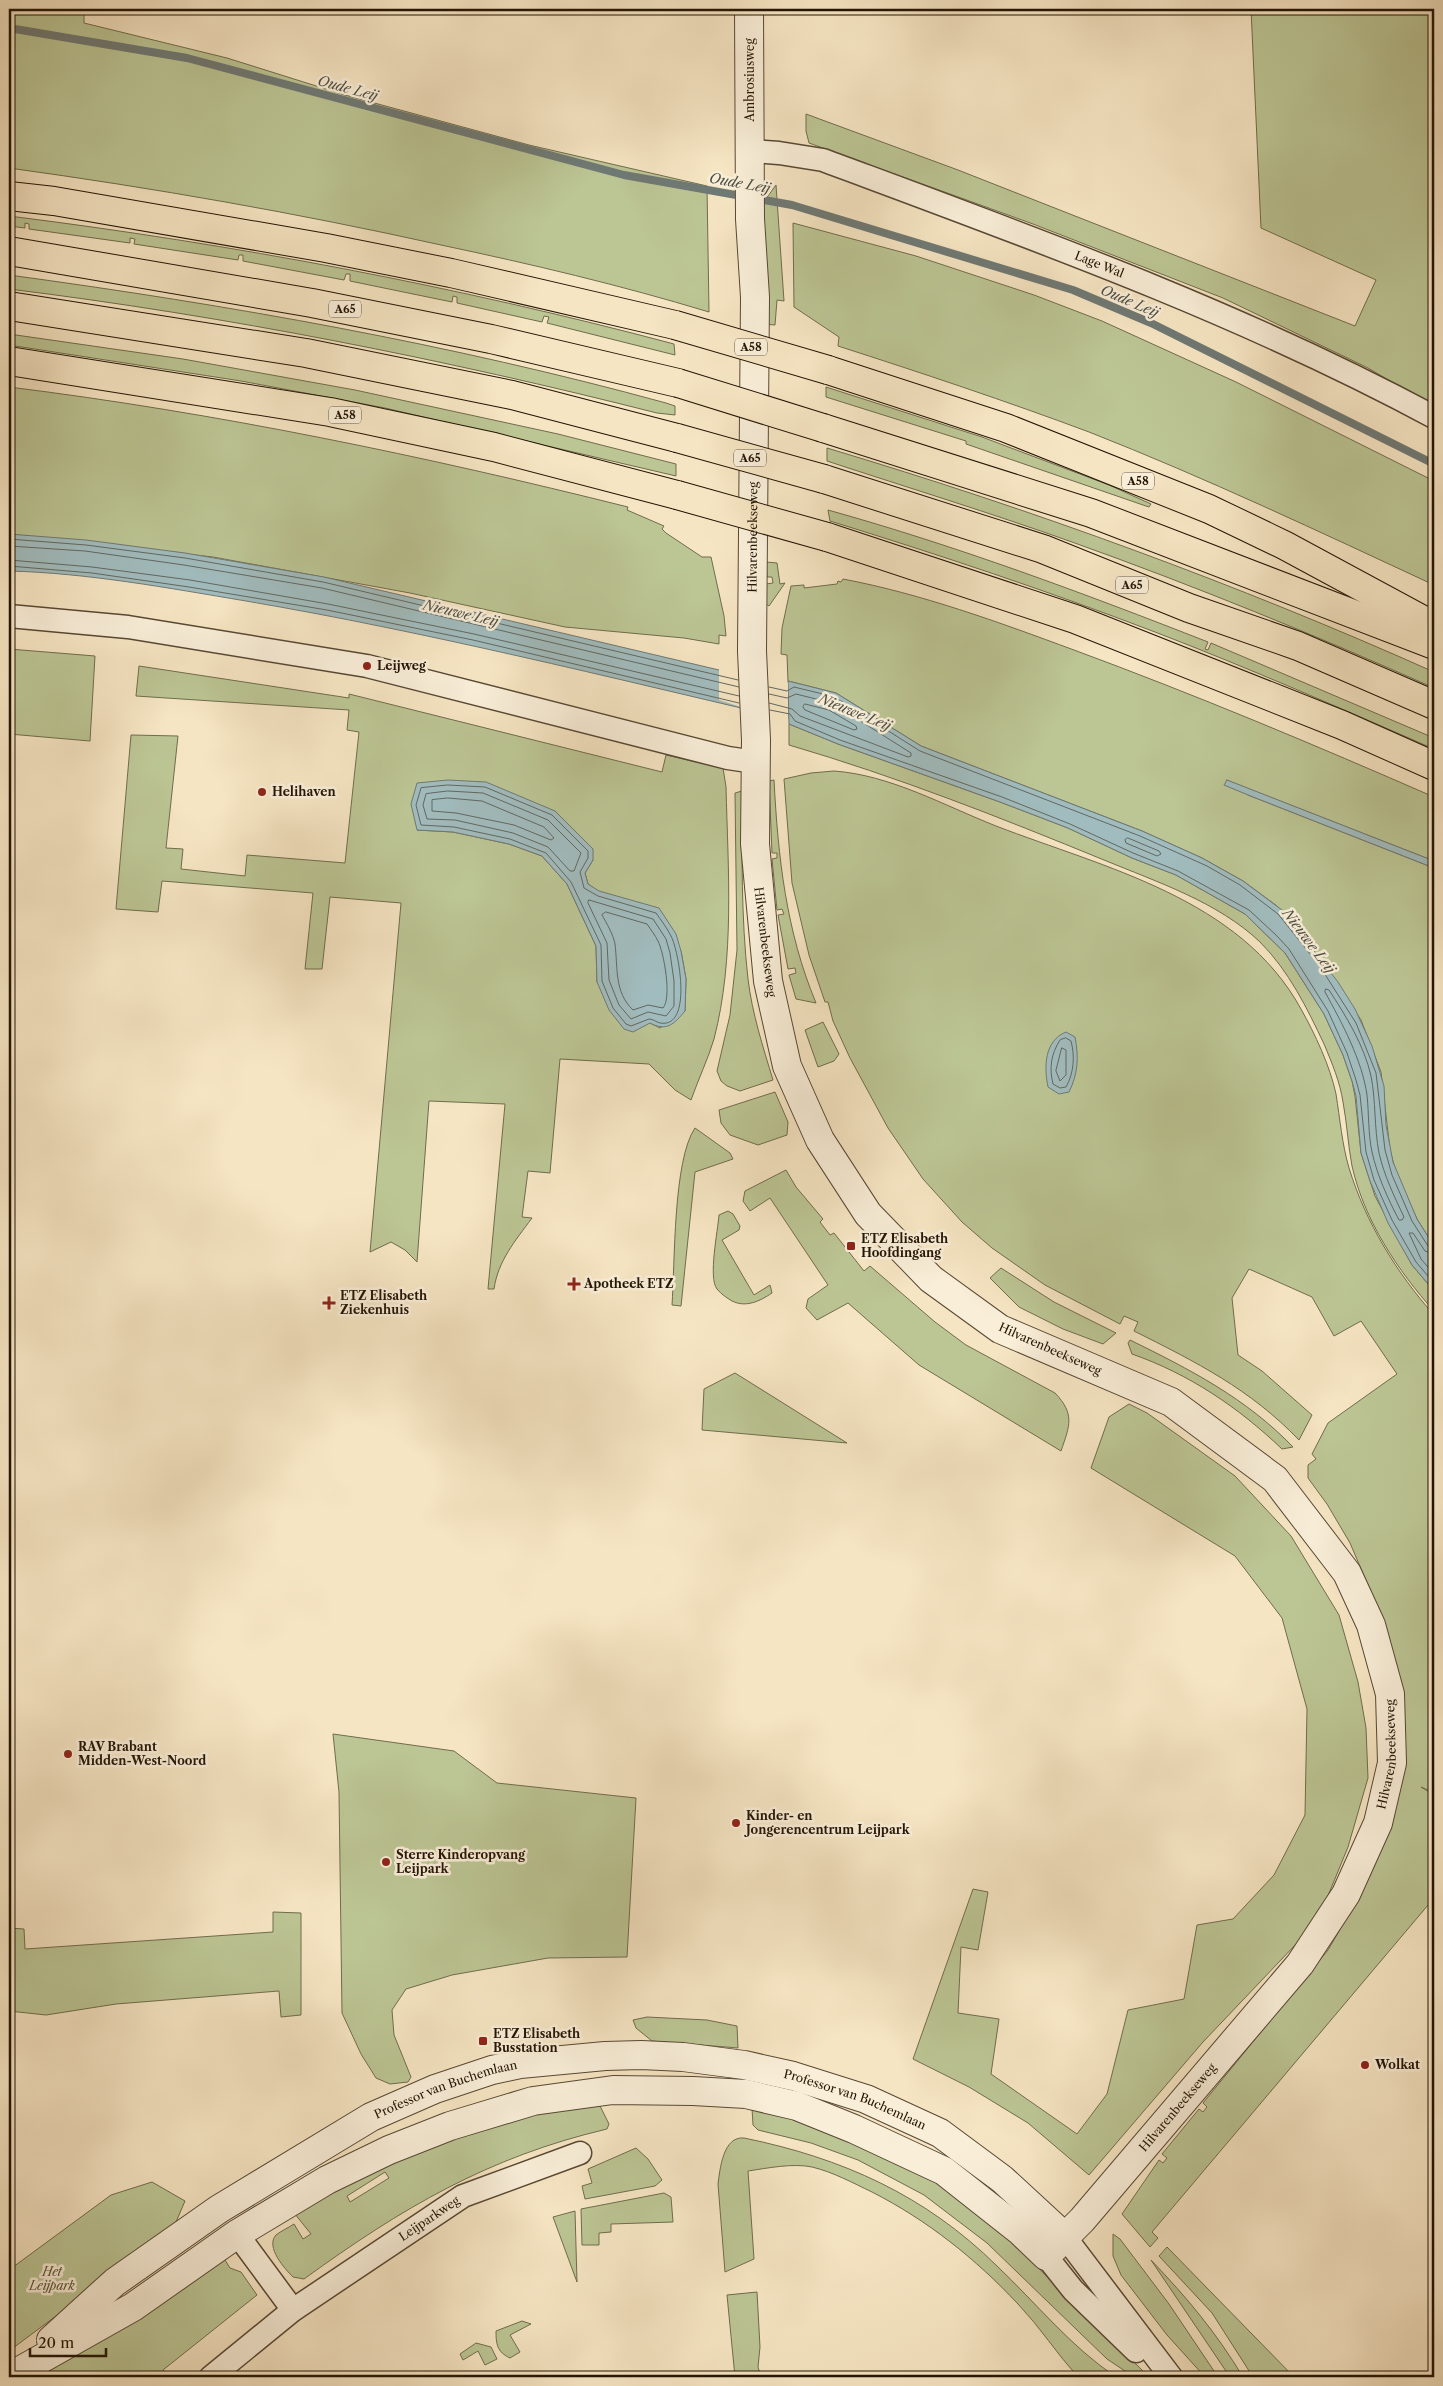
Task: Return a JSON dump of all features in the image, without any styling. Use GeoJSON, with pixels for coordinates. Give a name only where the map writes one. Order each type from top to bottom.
{"type":"FeatureCollection","features":[{"type":"Feature","properties":{"kind":"highway","name":"A58"},"geometry":{"type":"LineString","coordinates":[[9,196],[54,201],[335,250],[452,273],[675,325],[828,370],[1006,428],[1209,509],[1284,545],[1434,626]]}},
{"type":"Feature","properties":{"kind":"highway","name":"A65"},"geometry":{"type":"LineString","coordinates":[[9,251],[312,303],[490,339],[678,383],[1091,514],[1434,645]]}},
{"type":"Feature","properties":{"kind":"highway","name":"A65"},"geometry":{"type":"LineString","coordinates":[[9,306],[306,353],[512,395],[824,479],[1043,549],[1189,608],[1298,646],[1434,705]]}},
{"type":"Feature","properties":{"kind":"highway","name":"A58"},"geometry":{"type":"LineString","coordinates":[[9,361],[330,412],[494,447],[828,537],[1075,618],[1342,725],[1434,766]]}},
{"type":"Feature","properties":{"kind":"street","name":"Ambrosiusweg"},"geometry":{"type":"LineString","coordinates":[[750,9],[750,151]]}},
{"type":"Feature","properties":{"kind":"street","name":"Hilvarenbeekseweg"},"geometry":{"type":"LineString","coordinates":[[750,151],[750,220],[755,297],[752,651],[756,751],[755,844],[768,981],[787,1066],[820,1140],[868,1214],[931,1279],[1000,1329],[1171,1402],[1275,1479],[1347,1573],[1371,1625],[1390,1694],[1392,1763],[1378,1823],[1346,1894],[1300,1964],[1073,2228]]}},
{"type":"Feature","properties":{"kind":"street","name":"Lage Wal"},"geometry":{"type":"LineString","coordinates":[[750,151],[779,153],[822,160],[1096,262],[1213,309],[1434,417]]}},
{"type":"Feature","properties":{"kind":"street"},"geometry":{"type":"LineString","coordinates":[[9,616],[128,627],[367,666],[728,758],[756,751]]}},
{"type":"Feature","properties":{"kind":"street","name":"Professor van Buchemlaan"},"geometry":{"type":"LineString","coordinates":[[11,2376],[115,2282],[218,2209],[371,2117],[435,2090],[492,2070],[520,2064],[605,2056],[641,2055],[683,2057],[744,2065],[793,2076],[866,2099],[940,2133],[1073,2228],[1171,2377]]}},
{"type":"Feature","properties":{"kind":"street","name":"Professor van Buchemlaan"},"geometry":{"type":"LineString","coordinates":[[11,2376],[133,2306],[237,2234],[327,2180],[389,2150],[450,2126],[533,2101],[613,2090],[746,2094],[788,2104],[854,2129],[944,2171],[1020,2231],[1046,2256],[1073,2290],[1163,2377]]}},
{"type":"Feature","properties":{"kind":"street","name":"Leijparkweg"},"geometry":{"type":"LineString","coordinates":[[212,2377],[293,2310],[463,2196],[580,2153]]}},
{"type":"Feature","properties":{"kind":"street"},"geometry":{"type":"LineString","coordinates":[[1046,2256],[1073,2228]]}},
{"type":"Feature","properties":{"kind":"street"},"geometry":{"type":"LineString","coordinates":[[237,2234],[293,2310]]}},
{"type":"Feature","properties":{"kind":"green space"},"geometry":{"type":"Polygon","coordinates":[[[9,9],[84,9],[84,23],[227,58],[345,95],[529,145],[707,186],[709,312],[575,276],[387,233],[225,202],[9,168],[9,9]]]}},
{"type":"Feature","properties":{"kind":"green space"},"geometry":{"type":"Polygon","coordinates":[[[1251,9],[1434,9],[1434,407],[1368,368],[1223,298],[1033,224],[809,143],[806,131],[806,114],[958,170],[1355,326],[1376,280],[1261,228],[1251,9]]]}},
{"type":"Feature","properties":{"kind":"green space"},"geometry":{"type":"Polygon","coordinates":[[[776,185],[784,301],[777,300],[775,325],[763,324],[762,204],[776,185]]]}},
{"type":"Feature","properties":{"kind":"green space"},"geometry":{"type":"Polygon","coordinates":[[[9,216],[177,240],[427,285],[510,303],[674,344],[675,355],[547,323],[549,317],[544,316],[542,322],[457,303],[457,297],[453,296],[452,302],[350,281],[350,274],[346,274],[344,280],[243,261],[243,255],[239,255],[238,260],[134,244],[135,239],[130,238],[130,243],[29,229],[29,224],[25,223],[25,228],[9,226],[9,216]]]}},
{"type":"Feature","properties":{"kind":"green space"},"geometry":{"type":"Polygon","coordinates":[[[793,223],[916,256],[1034,295],[1102,321],[1236,382],[1434,481],[1434,585],[1306,525],[1089,432],[1027,409],[838,346],[839,337],[794,307],[793,223]]]}},
{"type":"Feature","properties":{"kind":"green space"},"geometry":{"type":"Polygon","coordinates":[[[9,275],[175,299],[422,344],[504,362],[666,403],[675,406],[675,415],[657,413],[497,375],[335,341],[172,312],[9,289],[9,275]]]}},
{"type":"Feature","properties":{"kind":"green space"},"geometry":{"type":"Polygon","coordinates":[[[9,334],[183,359],[355,390],[558,434],[676,464],[676,476],[385,408],[241,381],[9,345],[9,334]]]}},
{"type":"Feature","properties":{"kind":"green space"},"geometry":{"type":"Polygon","coordinates":[[[9,387],[243,423],[398,453],[628,507],[627,510],[664,526],[662,529],[666,533],[702,557],[711,557],[724,616],[726,636],[719,635],[719,644],[684,638],[565,627],[410,593],[213,557],[9,534],[9,387]]]}},
{"type":"Feature","properties":{"kind":"green space"},"geometry":{"type":"Polygon","coordinates":[[[826,387],[982,437],[1109,485],[1151,504],[1149,507],[966,444],[966,441],[826,397],[826,387]]]}},
{"type":"Feature","properties":{"kind":"green space"},"geometry":{"type":"Polygon","coordinates":[[[827,448],[1058,523],[1210,579],[1434,672],[1434,688],[1345,649],[1164,576],[1011,521],[827,461],[827,448]]]}},
{"type":"Feature","properties":{"kind":"green space"},"geometry":{"type":"Polygon","coordinates":[[[828,510],[924,539],[1067,588],[1208,642],[1205,649],[1208,650],[1211,643],[1434,738],[1434,749],[1260,674],[1155,632],[994,574],[830,521],[828,510]]]}},
{"type":"Feature","properties":{"kind":"green space"},"geometry":{"type":"Polygon","coordinates":[[[766,562],[777,563],[780,584],[785,583],[769,606],[766,604],[766,584],[773,583],[772,577],[767,577],[766,562]]]}},
{"type":"Feature","properties":{"kind":"green space"},"geometry":{"type":"Polygon","coordinates":[[[843,579],[902,592],[988,619],[1074,650],[1255,721],[1434,797],[1434,861],[1226,780],[1248,795],[1434,868],[1434,1246],[1417,1219],[1396,1173],[1390,1150],[1381,1072],[1361,1020],[1323,962],[1287,916],[1277,906],[1243,881],[1202,858],[1142,831],[921,746],[836,693],[788,681],[787,655],[781,654],[782,628],[791,586],[804,585],[804,588],[837,584],[838,581],[841,582],[843,579]]]}},
{"type":"Feature","properties":{"kind":"green space"},"geometry":{"type":"Polygon","coordinates":[[[9,649],[95,656],[90,741],[9,734],[9,649]]]}},
{"type":"Feature","properties":{"kind":"green space"},"geometry":{"type":"Polygon","coordinates":[[[139,666],[349,698],[349,694],[662,772],[666,755],[723,768],[726,787],[729,882],[728,946],[721,1008],[714,1039],[691,1100],[675,1090],[649,1064],[560,1059],[550,1173],[528,1171],[522,1217],[532,1218],[503,1260],[494,1289],[488,1289],[505,1104],[429,1101],[417,1262],[405,1250],[391,1242],[370,1252],[401,903],[330,897],[322,969],[305,969],[313,893],[162,881],[158,912],[116,909],[131,735],[178,736],[166,848],[183,849],[181,869],[245,876],[247,855],[345,863],[359,732],[347,730],[349,710],[136,696],[139,666]],[[555,811],[417,830],[453,832],[509,844],[542,856],[567,884],[596,946],[597,982],[650,1023],[660,1028],[685,1011],[686,979],[681,951],[588,884],[585,873],[593,860],[555,811]]]}},
{"type":"Feature","properties":{"kind":"green space"},"geometry":{"type":"Polygon","coordinates":[[[789,724],[838,744],[1068,828],[1132,858],[1176,875],[1245,914],[1285,953],[1324,1014],[1343,1055],[1352,1081],[1361,1153],[1375,1196],[1412,1265],[1434,1291],[1434,1311],[1395,1262],[1365,1206],[1352,1166],[1342,1095],[1330,1058],[1311,1017],[1289,978],[1260,942],[1225,915],[1166,885],[948,798],[830,757],[789,745],[789,724]]]}},
{"type":"Feature","properties":{"kind":"green space"},"geometry":{"type":"Polygon","coordinates":[[[834,771],[875,778],[916,792],[996,826],[1124,873],[1206,913],[1243,939],[1275,971],[1312,1029],[1322,1050],[1333,1083],[1349,1168],[1364,1208],[1395,1264],[1434,1315],[1434,1778],[1428,1775],[1434,1779],[1428,1790],[1421,1787],[1434,1795],[1434,1898],[1152,2232],[1158,2238],[1150,2247],[1122,2214],[1159,2160],[1163,2163],[1167,2158],[1162,2154],[1199,2109],[1203,2112],[1207,2107],[1203,2103],[1328,1950],[1361,1893],[1386,1815],[1377,1606],[1350,1543],[1327,1504],[1308,1478],[1308,1465],[1316,1459],[1312,1454],[1328,1423],[1397,1374],[1361,1321],[1334,1336],[1312,1297],[1249,1269],[1232,1298],[1238,1355],[1262,1371],[1312,1415],[1299,1440],[1242,1391],[1201,1366],[1134,1331],[1138,1322],[1124,1316],[1120,1324],[1045,1285],[992,1248],[962,1222],[923,1179],[888,1128],[850,1058],[833,1021],[828,1002],[825,1002],[809,955],[792,883],[784,779],[811,773],[834,771]]]}},
{"type":"Feature","properties":{"kind":"green space"},"geometry":{"type":"Polygon","coordinates":[[[774,780],[778,837],[785,893],[797,949],[816,1003],[796,999],[789,975],[796,973],[795,968],[788,969],[778,915],[784,914],[782,909],[777,910],[772,859],[777,858],[777,853],[772,853],[769,781],[774,780]]]}},
{"type":"Feature","properties":{"kind":"green space"},"geometry":{"type":"Polygon","coordinates":[[[742,791],[743,909],[748,979],[755,1017],[773,1080],[740,1091],[727,1086],[721,1081],[717,1071],[730,1015],[737,950],[735,793],[742,791]]]}},
{"type":"Feature","properties":{"kind":"green space"},"geometry":{"type":"Polygon","coordinates":[[[823,1022],[839,1054],[834,1061],[818,1067],[805,1030],[823,1022]]]}},
{"type":"Feature","properties":{"kind":"green space"},"geometry":{"type":"Polygon","coordinates":[[[775,1092],[788,1122],[787,1135],[758,1145],[730,1135],[721,1123],[719,1110],[775,1092]]]}},
{"type":"Feature","properties":{"kind":"green space"},"geometry":{"type":"Polygon","coordinates":[[[695,1128],[730,1153],[733,1159],[695,1172],[681,1306],[672,1305],[676,1213],[683,1163],[688,1143],[695,1128]]]}},
{"type":"Feature","properties":{"kind":"green space"},"geometry":{"type":"Polygon","coordinates":[[[786,1170],[796,1187],[823,1219],[820,1222],[830,1235],[834,1233],[864,1271],[870,1266],[935,1322],[966,1345],[1055,1393],[1066,1407],[1069,1420],[1067,1434],[1061,1451],[919,1365],[848,1303],[817,1320],[806,1308],[808,1299],[828,1285],[770,1198],[750,1211],[743,1201],[745,1191],[786,1170]]]}},
{"type":"Feature","properties":{"kind":"green space"},"geometry":{"type":"Polygon","coordinates":[[[728,1211],[733,1214],[740,1226],[739,1230],[722,1240],[754,1295],[770,1285],[772,1293],[753,1303],[742,1304],[732,1301],[717,1289],[714,1283],[713,1265],[719,1215],[728,1211]]]}},
{"type":"Feature","properties":{"kind":"green space"},"geometry":{"type":"Polygon","coordinates":[[[1001,1268],[1054,1302],[1116,1333],[1103,1344],[1063,1329],[1019,1307],[990,1278],[1001,1268]]]}},
{"type":"Feature","properties":{"kind":"green space"},"geometry":{"type":"Polygon","coordinates":[[[1130,1340],[1174,1362],[1236,1399],[1293,1447],[1282,1449],[1248,1419],[1212,1393],[1173,1371],[1132,1354],[1128,1343],[1130,1340]]]}},
{"type":"Feature","properties":{"kind":"green space"},"geometry":{"type":"Polygon","coordinates":[[[735,1373],[847,1443],[702,1430],[704,1389],[735,1373]]]}},
{"type":"Feature","properties":{"kind":"green space"},"geometry":{"type":"Polygon","coordinates":[[[1129,1404],[1147,1413],[1235,1476],[1291,1536],[1339,1615],[1358,1682],[1366,1728],[1368,1778],[1348,1847],[1325,1903],[1298,1942],[1203,2042],[1089,2175],[1028,2123],[969,2087],[913,2059],[973,1889],[988,1892],[978,1950],[961,1947],[958,2013],[999,2019],[991,2074],[1077,2134],[1107,2094],[1128,2010],[1184,1999],[1197,1925],[1233,1919],[1274,1875],[1305,1815],[1307,1709],[1282,1618],[1235,1556],[1091,1468],[1109,1417],[1129,1404]]]}},
{"type":"Feature","properties":{"kind":"green space"},"geometry":{"type":"Polygon","coordinates":[[[333,1734],[454,1751],[497,1783],[636,1798],[627,1957],[548,1958],[452,1975],[406,1989],[392,2010],[394,2035],[411,2077],[408,2082],[390,2084],[376,2078],[361,2054],[342,2013],[339,1792],[333,1734]]]}},
{"type":"Feature","properties":{"kind":"green space"},"geometry":{"type":"Polygon","coordinates":[[[273,1912],[301,1913],[301,2015],[281,2017],[279,1991],[116,2004],[46,2015],[9,2011],[9,1928],[24,1929],[25,1949],[273,1932],[273,1912]]]}},
{"type":"Feature","properties":{"kind":"green space"},"geometry":{"type":"Polygon","coordinates":[[[647,2017],[707,2020],[737,2026],[738,2048],[652,2041],[636,2028],[633,2020],[647,2017]]]}},
{"type":"Feature","properties":{"kind":"green space"},"geometry":{"type":"Polygon","coordinates":[[[597,2100],[609,2124],[607,2129],[523,2154],[485,2170],[412,2208],[340,2253],[304,2279],[293,2277],[277,2258],[273,2240],[276,2235],[294,2224],[303,2239],[311,2234],[295,2214],[343,2184],[433,2139],[597,2100]],[[385,2172],[347,2196],[350,2202],[389,2178],[385,2172]]]}},
{"type":"Feature","properties":{"kind":"green space"},"geometry":{"type":"Polygon","coordinates":[[[752,2108],[817,2126],[926,2176],[961,2200],[1016,2246],[1149,2377],[1134,2377],[1107,2359],[987,2243],[924,2195],[858,2160],[811,2143],[758,2130],[753,2125],[752,2108]]]}},
{"type":"Feature","properties":{"kind":"green space"},"geometry":{"type":"Polygon","coordinates":[[[744,2138],[815,2156],[848,2169],[880,2183],[941,2219],[997,2266],[1084,2352],[1116,2377],[1078,2377],[1018,2304],[968,2256],[931,2228],[892,2203],[843,2178],[812,2167],[772,2167],[748,2171],[754,2259],[725,2272],[718,2184],[727,2148],[731,2142],[744,2138]]]}},
{"type":"Feature","properties":{"kind":"green space"},"geometry":{"type":"Polygon","coordinates":[[[636,2148],[648,2159],[662,2180],[655,2186],[585,2199],[582,2186],[592,2183],[588,2169],[636,2148]]]}},
{"type":"Feature","properties":{"kind":"green space","name":"Het Leijpark"},"geometry":{"type":"Polygon","coordinates":[[[152,2182],[185,2201],[173,2229],[9,2351],[9,2270],[111,2195],[152,2182]]]}},
{"type":"Feature","properties":{"kind":"green space"},"geometry":{"type":"Polygon","coordinates":[[[664,2193],[671,2197],[673,2222],[611,2224],[611,2232],[599,2233],[599,2245],[582,2245],[581,2209],[664,2193]]]}},
{"type":"Feature","properties":{"kind":"green space"},"geometry":{"type":"Polygon","coordinates":[[[575,2211],[577,2282],[553,2217],[575,2211]]]}},
{"type":"Feature","properties":{"kind":"green space"},"geometry":{"type":"Polygon","coordinates":[[[1113,2234],[1120,2239],[1169,2304],[1218,2377],[1205,2377],[1167,2335],[1121,2275],[1113,2256],[1113,2234]]]}},
{"type":"Feature","properties":{"kind":"green space"},"geometry":{"type":"Polygon","coordinates":[[[1167,2247],[1294,2377],[1253,2377],[1212,2313],[1159,2256],[1167,2247]]]}},
{"type":"Feature","properties":{"kind":"green space"},"geometry":{"type":"Polygon","coordinates":[[[223,2257],[230,2268],[241,2272],[257,2295],[163,2370],[168,2377],[38,2377],[223,2257]]]}},
{"type":"Feature","properties":{"kind":"green space"},"geometry":{"type":"Polygon","coordinates":[[[1151,2260],[1200,2316],[1243,2377],[1230,2377],[1151,2260]]]}},
{"type":"Feature","properties":{"kind":"green space"},"geometry":{"type":"Polygon","coordinates":[[[757,2292],[760,2347],[758,2367],[761,2377],[735,2377],[727,2295],[757,2292]]]}},
{"type":"Feature","properties":{"kind":"green space"},"geometry":{"type":"Polygon","coordinates":[[[522,2321],[531,2324],[510,2335],[520,2352],[510,2358],[502,2353],[498,2347],[496,2331],[522,2321]]]}},
{"type":"Feature","properties":{"kind":"green space"},"geometry":{"type":"Polygon","coordinates":[[[476,2343],[491,2347],[497,2359],[485,2365],[478,2351],[463,2360],[460,2354],[476,2343]]]}},
{"type":"Feature","properties":{"kind":"water","name":"Nieuwe Leij"},"geometry":{"type":"Polygon","coordinates":[[[9,534],[86,540],[185,553],[324,577],[787,686],[788,719],[518,656],[314,613],[128,582],[39,572],[9,571],[9,534]]]}},
{"type":"Feature","properties":{"kind":"water","name":"Nieuwe Leij"},"geometry":{"type":"Polygon","coordinates":[[[788,681],[836,693],[921,746],[1142,831],[1202,858],[1243,881],[1282,910],[1338,982],[1355,1009],[1372,1046],[1384,1086],[1386,1125],[1393,1162],[1417,1219],[1434,1246],[1434,1291],[1412,1265],[1388,1223],[1370,1181],[1361,1153],[1356,1096],[1352,1081],[1343,1055],[1324,1014],[1285,953],[1245,914],[1176,875],[1132,858],[1068,828],[838,744],[789,724],[788,681]]]}},
{"type":"Feature","properties":{"kind":"water"},"geometry":{"type":"Polygon","coordinates":[[[448,780],[486,782],[555,811],[593,849],[593,860],[585,873],[588,884],[599,891],[659,908],[676,934],[686,979],[685,1011],[674,1023],[661,1027],[650,1023],[633,1032],[624,1029],[609,1010],[597,982],[596,946],[567,884],[542,856],[509,844],[453,832],[417,830],[411,804],[417,783],[448,780]]]}},
{"type":"Feature","properties":{"kind":"water"},"geometry":{"type":"Polygon","coordinates":[[[1227,780],[1434,861],[1434,868],[1224,785],[1227,780]]]}},
{"type":"Feature","properties":{"kind":"water"},"geometry":{"type":"Polygon","coordinates":[[[1066,1032],[1075,1037],[1077,1065],[1069,1092],[1059,1094],[1048,1087],[1046,1063],[1047,1055],[1053,1042],[1066,1032]]]}},
{"type":"Feature","properties":{"kind":"pier"},"geometry":{"type":"Polygon","coordinates":[[[719,668],[788,683],[788,722],[719,700],[719,668]]]}},
{"type":"Feature","properties":{"kind":"waterway","name":"Oude Leij"},"geometry":{"type":"LineString","coordinates":[[9,28],[187,58],[624,175],[792,205],[1073,290],[1151,323],[1434,464]]}},
{"type":"Feature","properties":{"kind":"place","name":"Leijweg"},"geometry":{"type":"Point","coordinates":[367,666]}},
{"type":"Feature","properties":{"kind":"place","name":"Helihaven"},"geometry":{"type":"Point","coordinates":[262,792]}},
{"type":"Feature","properties":{"kind":"place","name":"ETZ Elisabeth Hoofdingang"},"geometry":{"type":"Point","coordinates":[851,1246]}},
{"type":"Feature","properties":{"kind":"place","name":"Apotheek ETZ"},"geometry":{"type":"Point","coordinates":[574,1284]}},
{"type":"Feature","properties":{"kind":"place","name":"ETZ Elisabeth Ziekenhuis"},"geometry":{"type":"Point","coordinates":[329,1303]}},
{"type":"Feature","properties":{"kind":"place","name":"RAV Brabant Midden-West-Noord"},"geometry":{"type":"Point","coordinates":[68,1754]}},
{"type":"Feature","properties":{"kind":"place","name":"Kinder- en Jongerencentrum Leijpark"},"geometry":{"type":"Point","coordinates":[736,1823]}},
{"type":"Feature","properties":{"kind":"place","name":"Sterre Kinderopvang Leijpark"},"geometry":{"type":"Point","coordinates":[386,1862]}},
{"type":"Feature","properties":{"kind":"place","name":"ETZ Elisabeth Busstation"},"geometry":{"type":"Point","coordinates":[483,2041]}},
{"type":"Feature","properties":{"kind":"place","name":"Wolkat"},"geometry":{"type":"Point","coordinates":[1365,2065]}}]}
